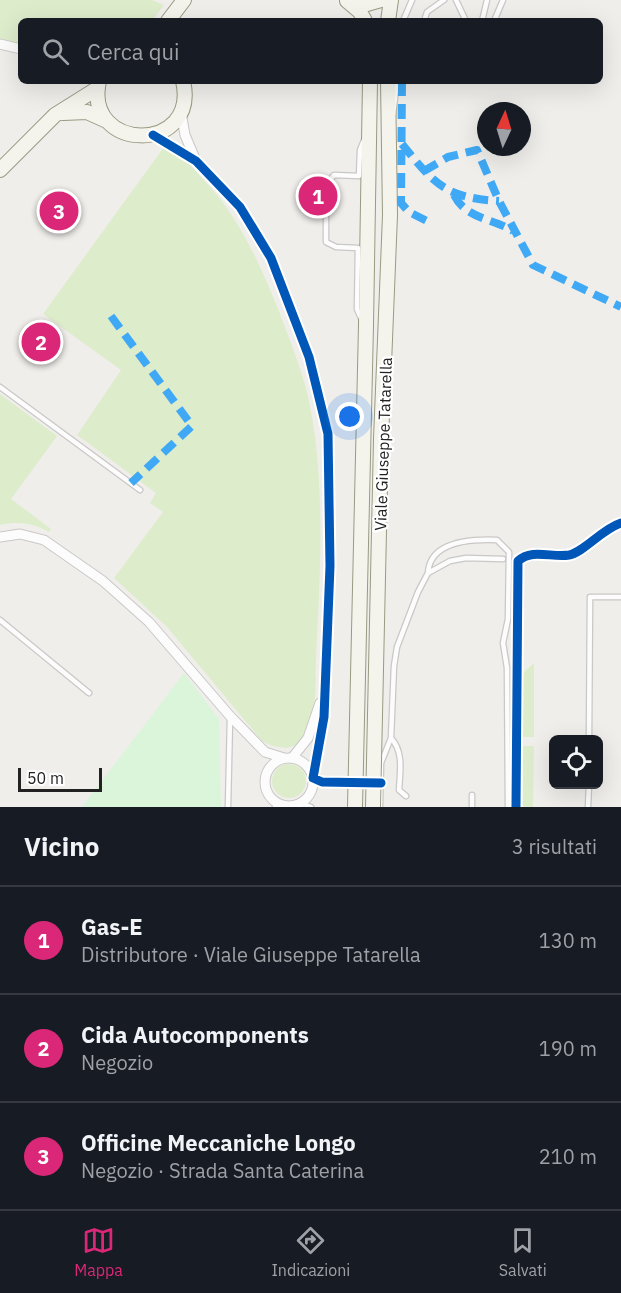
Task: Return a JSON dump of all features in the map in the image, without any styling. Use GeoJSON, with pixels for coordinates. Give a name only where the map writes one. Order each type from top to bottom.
{"type":"FeatureCollection","features":[{"type":"Feature","properties":{"kind":"main road"},"geometry":{"type":"LineString","coordinates":[[170,18],[184,0]]}},
{"type":"Feature","properties":{"kind":"main road"},"geometry":{"type":"LineString","coordinates":[[347,0],[367,4],[381,0]]}},
{"type":"Feature","properties":{"kind":"main road"},"geometry":{"type":"LineString","coordinates":[[347,0],[363,18]]}},
{"type":"Feature","properties":{"kind":"main road"},"geometry":{"type":"LineString","coordinates":[[388,18],[391,0]]}},
{"type":"Feature","properties":{"kind":"main road"},"geometry":{"type":"LineString","coordinates":[[55,115],[87,111],[129,135],[153,135],[170,126],[181,112],[184,101],[183,84]]}},
{"type":"Feature","properties":{"kind":"main road","name":"Viale Giuseppe Tatarella"},"geometry":{"type":"LineString","coordinates":[[355,807],[370,84]]}},
{"type":"Feature","properties":{"kind":"main road","name":"Viale Giuseppe Tatarella"},"geometry":{"type":"LineString","coordinates":[[373,807],[381,439],[390,215],[388,84]]}},
{"type":"Feature","properties":{"kind":"main road"},"geometry":{"type":"LineString","coordinates":[[0,170],[55,115],[99,85],[102,111],[108,122]]}},
{"type":"Feature","properties":{"kind":"street"},"geometry":{"type":"LineString","coordinates":[[0,44],[18,48]]}},
{"type":"Feature","properties":{"kind":"street"},"geometry":{"type":"LineString","coordinates":[[181,112],[185,135],[196,161]]}},
{"type":"Feature","properties":{"kind":"street"},"geometry":{"type":"LineString","coordinates":[[153,135],[196,161],[240,207],[271,258],[309,357],[328,434],[330,566],[322,730],[310,793],[301,803],[289,806],[276,805],[266,789],[266,752]]}},
{"type":"Feature","properties":{"kind":"street"},"geometry":{"type":"LineString","coordinates":[[0,537],[20,534],[44,540],[103,581],[149,622],[230,716],[266,752],[306,765],[313,778],[322,782],[339,783]]}},
{"type":"Feature","properties":{"kind":"street"},"geometry":{"type":"LineString","coordinates":[[267,771],[271,765],[288,758],[308,738],[323,695]]}},
{"type":"Feature","properties":{"kind":"lane"},"geometry":{"type":"LineString","coordinates":[[404,18],[412,0]]}},
{"type":"Feature","properties":{"kind":"lane"},"geometry":{"type":"LineString","coordinates":[[425,18],[427,12],[444,0]]}},
{"type":"Feature","properties":{"kind":"lane"},"geometry":{"type":"LineString","coordinates":[[456,0],[465,18]]}},
{"type":"Feature","properties":{"kind":"lane"},"geometry":{"type":"LineString","coordinates":[[483,18],[487,0]]}},
{"type":"Feature","properties":{"kind":"lane"},"geometry":{"type":"LineString","coordinates":[[495,18],[503,0]]}},
{"type":"Feature","properties":{"kind":"lane"},"geometry":{"type":"LineString","coordinates":[[388,126],[395,112],[397,84]]}},
{"type":"Feature","properties":{"kind":"lane"},"geometry":{"type":"LineString","coordinates":[[366,329],[357,309],[358,248],[336,248],[326,242],[326,195],[327,181],[330,177],[359,176],[360,150],[370,126]]}},
{"type":"Feature","properties":{"kind":"lane"},"geometry":{"type":"LineString","coordinates":[[0,387],[140,490]]}},
{"type":"Feature","properties":{"kind":"lane"},"geometry":{"type":"LineString","coordinates":[[380,807],[381,763],[391,738],[397,647],[418,592],[428,573],[429,562],[436,552],[464,541],[497,540],[509,552],[508,619],[503,643],[507,668],[508,807]]}},
{"type":"Feature","properties":{"kind":"lane"},"geometry":{"type":"LineString","coordinates":[[428,573],[450,561],[466,558],[502,559]]}},
{"type":"Feature","properties":{"kind":"lane"},"geometry":{"type":"LineString","coordinates":[[589,735],[590,597],[621,597]]}},
{"type":"Feature","properties":{"kind":"lane"},"geometry":{"type":"LineString","coordinates":[[0,620],[89,693]]}},
{"type":"Feature","properties":{"kind":"lane"},"geometry":{"type":"LineString","coordinates":[[228,807],[230,716]]}},
{"type":"Feature","properties":{"kind":"lane"},"geometry":{"type":"LineString","coordinates":[[391,738],[398,746],[400,755],[399,790],[406,796]]}},
{"type":"Feature","properties":{"kind":"lane"},"geometry":{"type":"LineString","coordinates":[[588,807],[589,789]]}},
{"type":"Feature","properties":{"kind":"lane"},"geometry":{"type":"LineString","coordinates":[[472,795],[472,807]]}},
{"type":"Feature","properties":{"kind":"lane"},"geometry":{"type":"LineString","coordinates":[[301,803],[311,807]]}},
{"type":"Feature","properties":{"kind":"green space"},"geometry":{"type":"Polygon","coordinates":[[[0,0],[152,0],[164,5],[154,18],[18,18],[18,44],[0,41],[0,0]]]}},
{"type":"Feature","properties":{"kind":"green space"},"geometry":{"type":"Polygon","coordinates":[[[164,147],[181,156],[218,196],[250,246],[282,319],[309,401],[320,496],[315,698],[310,727],[302,741],[291,747],[280,748],[262,741],[167,627],[114,578],[163,512],[150,503],[156,493],[77,435],[121,370],[43,314],[164,147]]]}},
{"type":"Feature","properties":{"kind":"green space"},"geometry":{"type":"Polygon","coordinates":[[[0,394],[57,436],[11,499],[51,529],[49,532],[25,524],[0,525],[0,394]]]}},
{"type":"Feature","properties":{"kind":"green space"},"geometry":{"type":"Polygon","coordinates":[[[534,663],[534,737],[518,737],[518,677],[534,663]]]}},
{"type":"Feature","properties":{"kind":"green space"},"geometry":{"type":"Polygon","coordinates":[[[184,673],[219,719],[221,807],[82,807],[184,673]]]}},
{"type":"Feature","properties":{"kind":"green space"},"geometry":{"type":"Polygon","coordinates":[[[518,746],[534,746],[533,807],[517,806],[518,746]]]}},
{"type":"Feature","properties":{"kind":"green space"},"geometry":{"type":"Polygon","coordinates":[[[289,764],[301,769],[306,781],[301,793],[289,798],[277,793],[272,781],[277,769],[289,764]]]}},
{"type":"Feature","properties":{"kind":"tunnel"},"geometry":{"type":"LineString","coordinates":[[340,783],[378,783]]}},
{"type":"Feature","properties":{"kind":"marked path"},"geometry":{"type":"LineString","coordinates":[[402,84],[401,203],[409,212],[433,224]]}},
{"type":"Feature","properties":{"kind":"marked path"},"geometry":{"type":"LineString","coordinates":[[402,144],[433,179],[453,192],[499,201]]}},
{"type":"Feature","properties":{"kind":"marked path"},"geometry":{"type":"LineString","coordinates":[[424,171],[448,157],[477,150],[499,201],[533,265],[621,307]]}},
{"type":"Feature","properties":{"kind":"marked path"},"geometry":{"type":"LineString","coordinates":[[454,195],[459,203],[472,214],[513,231]]}},
{"type":"Feature","properties":{"kind":"marked path"},"geometry":{"type":"LineString","coordinates":[[111,316],[192,426],[131,483]]}},
{"type":"Feature","properties":{"kind":"cycle path"},"geometry":{"type":"LineString","coordinates":[[153,135],[196,161],[240,207],[271,258],[309,357],[328,434],[330,566],[324,717],[313,778],[322,782],[381,783]]}},
{"type":"Feature","properties":{"kind":"cycle path"},"geometry":{"type":"LineString","coordinates":[[516,807],[518,561],[536,554],[563,556],[575,553],[621,523]]}},
{"type":"Feature","properties":{"kind":"place","name":"Gas-E"},"geometry":{"type":"Point","coordinates":[318,196]}},
{"type":"Feature","properties":{"kind":"place","name":"Officine Meccaniche Longo"},"geometry":{"type":"Point","coordinates":[59,211]}},
{"type":"Feature","properties":{"kind":"place","name":"Cida Autocomponents"},"geometry":{"type":"Point","coordinates":[41,342]}}]}
